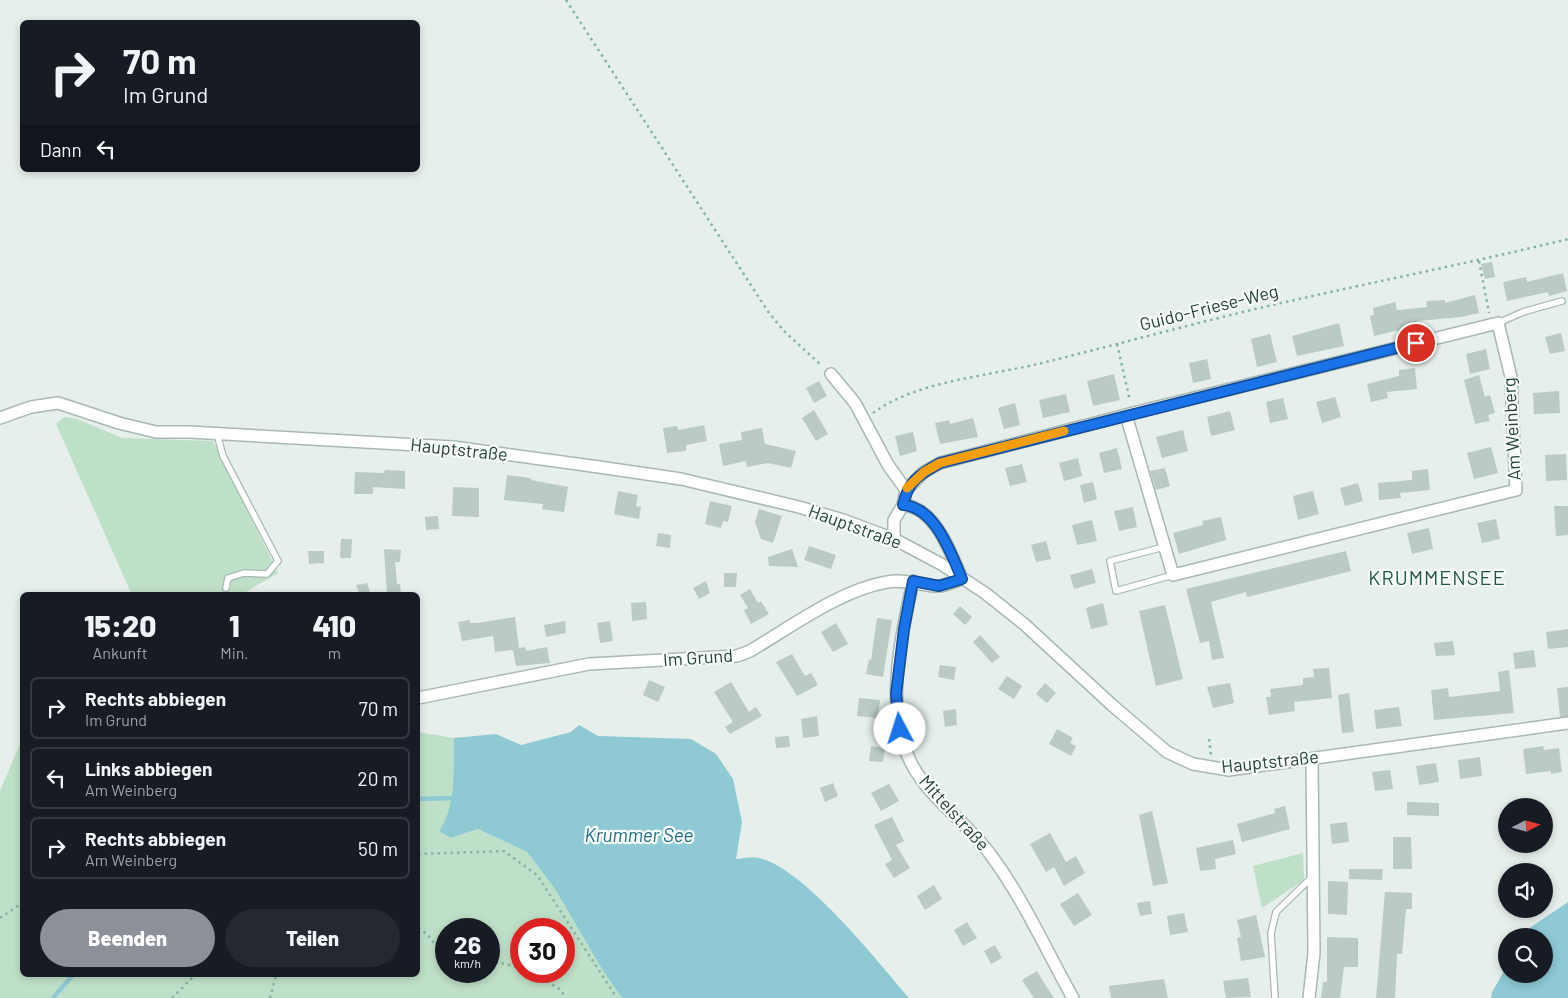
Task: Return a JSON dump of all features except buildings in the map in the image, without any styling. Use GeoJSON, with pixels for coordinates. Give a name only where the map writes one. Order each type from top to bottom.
{"type":"FeatureCollection","features":[{"type":"Feature","properties":{"kind":"street"},"geometry":{"type":"LineString","coordinates":[[894,538],[894,520],[903,505],[906,490],[924,472],[940,463],[1495,323]]}},
{"type":"Feature","properties":{"kind":"street","name":"Am Weinberg"},"geometry":{"type":"LineString","coordinates":[[1173,575],[1516,490],[1511,377],[1495,323]]}},
{"type":"Feature","properties":{"kind":"street"},"geometry":{"type":"LineString","coordinates":[[831,374],[855,403],[888,465],[906,490]]}},
{"type":"Feature","properties":{"kind":"street","name":"Hauptstraße"},"geometry":{"type":"LineString","coordinates":[[0,418],[31,407],[58,403],[156,432],[189,432],[453,447],[681,479],[799,507],[894,538],[941,564],[985,593],[1024,624],[1112,705],[1167,752],[1193,764],[1229,770],[1568,723]]}},
{"type":"Feature","properties":{"kind":"street"},"geometry":{"type":"LineString","coordinates":[[1130,414],[1173,575]]}},
{"type":"Feature","properties":{"kind":"street"},"geometry":{"type":"LineString","coordinates":[[903,505],[912,506],[922,511],[932,522],[952,553],[962,579]]}},
{"type":"Feature","properties":{"kind":"street","name":"Im Grund"},"geometry":{"type":"LineString","coordinates":[[420,698],[589,664],[737,656],[750,651],[845,596],[866,587],[889,581],[913,581],[939,586],[962,579]]}},
{"type":"Feature","properties":{"kind":"street","name":"Mittelstraße"},"geometry":{"type":"LineString","coordinates":[[913,581],[904,629],[896,694],[900,729],[908,758],[934,795],[970,830],[1008,877],[1073,998]]}},
{"type":"Feature","properties":{"kind":"street"},"geometry":{"type":"LineString","coordinates":[[1309,998],[1314,953],[1312,759]]}},
{"type":"Feature","properties":{"kind":"lane"},"geometry":{"type":"LineString","coordinates":[[1495,323],[1522,312],[1562,301]]}},
{"type":"Feature","properties":{"kind":"lane"},"geometry":{"type":"LineString","coordinates":[[217,434],[223,456],[278,561],[266,574],[244,573],[228,578],[226,588]]}},
{"type":"Feature","properties":{"kind":"lane"},"geometry":{"type":"LineString","coordinates":[[1164,547],[1110,560],[1116,591],[1173,575]]}},
{"type":"Feature","properties":{"kind":"lane"},"geometry":{"type":"LineString","coordinates":[[1276,998],[1271,933],[1276,912],[1313,876]]}},
{"type":"Feature","properties":{"kind":"path"},"geometry":{"type":"LineString","coordinates":[[566,0],[769,313],[784,331],[831,374]]}},
{"type":"Feature","properties":{"kind":"path","name":"Guido-Friese-Weg"},"geometry":{"type":"LineString","coordinates":[[864,420],[874,412],[913,392],[1014,370],[1299,299],[1479,261],[1568,239]]}},
{"type":"Feature","properties":{"kind":"path"},"geometry":{"type":"LineString","coordinates":[[1479,261],[1495,323]]}},
{"type":"Feature","properties":{"kind":"path"},"geometry":{"type":"LineString","coordinates":[[1117,344],[1130,414]]}},
{"type":"Feature","properties":{"kind":"path"},"geometry":{"type":"LineString","coordinates":[[420,854],[504,851],[538,875],[617,998]]}},
{"type":"Feature","properties":{"kind":"path"},"geometry":{"type":"LineString","coordinates":[[0,918],[20,904]]}},
{"type":"Feature","properties":{"kind":"path"},"geometry":{"type":"LineString","coordinates":[[420,929],[427,934],[435,945]]}},
{"type":"Feature","properties":{"kind":"path"},"geometry":{"type":"LineString","coordinates":[[172,998],[193,977]]}},
{"type":"Feature","properties":{"kind":"path"},"geometry":{"type":"LineString","coordinates":[[270,998],[275,977]]}},
{"type":"Feature","properties":{"kind":"path"},"geometry":{"type":"LineString","coordinates":[[550,983],[561,990],[566,998]]}},
{"type":"Feature","properties":{"kind":"green space"},"geometry":{"type":"Polygon","coordinates":[[[64,417],[77,419],[122,438],[213,441],[278,573],[246,592],[131,592],[56,424],[64,417]]]}},
{"type":"Feature","properties":{"kind":"green space"},"geometry":{"type":"Polygon","coordinates":[[[420,732],[454,738],[452,798],[446,821],[440,831],[452,838],[478,829],[527,852],[555,889],[572,918],[510,918],[510,983],[575,983],[575,923],[603,971],[622,998],[0,998],[0,791],[20,744],[20,977],[420,977],[420,732]]]}},
{"type":"Feature","properties":{"kind":"green space"},"geometry":{"type":"Polygon","coordinates":[[[1303,853],[1304,880],[1262,908],[1253,866],[1303,853]]]}},
{"type":"Feature","properties":{"kind":"water","name":"Krummer See"},"geometry":{"type":"Polygon","coordinates":[[[579,725],[598,736],[691,739],[716,754],[733,779],[742,822],[736,859],[759,858],[777,866],[797,879],[818,897],[860,940],[909,998],[622,998],[603,971],[575,923],[575,918],[572,918],[555,889],[527,852],[478,829],[451,838],[439,831],[449,810],[453,786],[454,738],[496,734],[521,745],[571,732],[579,725]]]}},
{"type":"Feature","properties":{"kind":"water"},"geometry":{"type":"Polygon","coordinates":[[[1568,902],[1568,998],[1491,998],[1498,982],[1553,983],[1553,928],[1530,928],[1544,918],[1553,918],[1553,912],[1568,902]]]}},
{"type":"Feature","properties":{"kind":"waterway"},"geometry":{"type":"LineString","coordinates":[[420,799],[456,798]]}},
{"type":"Feature","properties":{"kind":"waterway"},"geometry":{"type":"LineString","coordinates":[[53,998],[71,977]]}},
{"type":"Feature","properties":{"kind":"slow traffic"},"geometry":{"type":"LineString","coordinates":[[907,488],[924,472],[940,463],[1064,431]]}},
{"type":"Feature","properties":{"kind":"district","name":"KRUMMENSEE"},"geometry":{"type":"Point","coordinates":[1437,578]}},
{"type":"Feature","properties":{"kind":"route"},"geometry":{"type":"LineString","coordinates":[[900,729],[896,694],[904,629],[913,581],[939,586],[962,579],[952,553],[932,522],[922,511],[912,506],[903,505],[906,490],[924,472],[940,463],[1416,343]]}}]}
